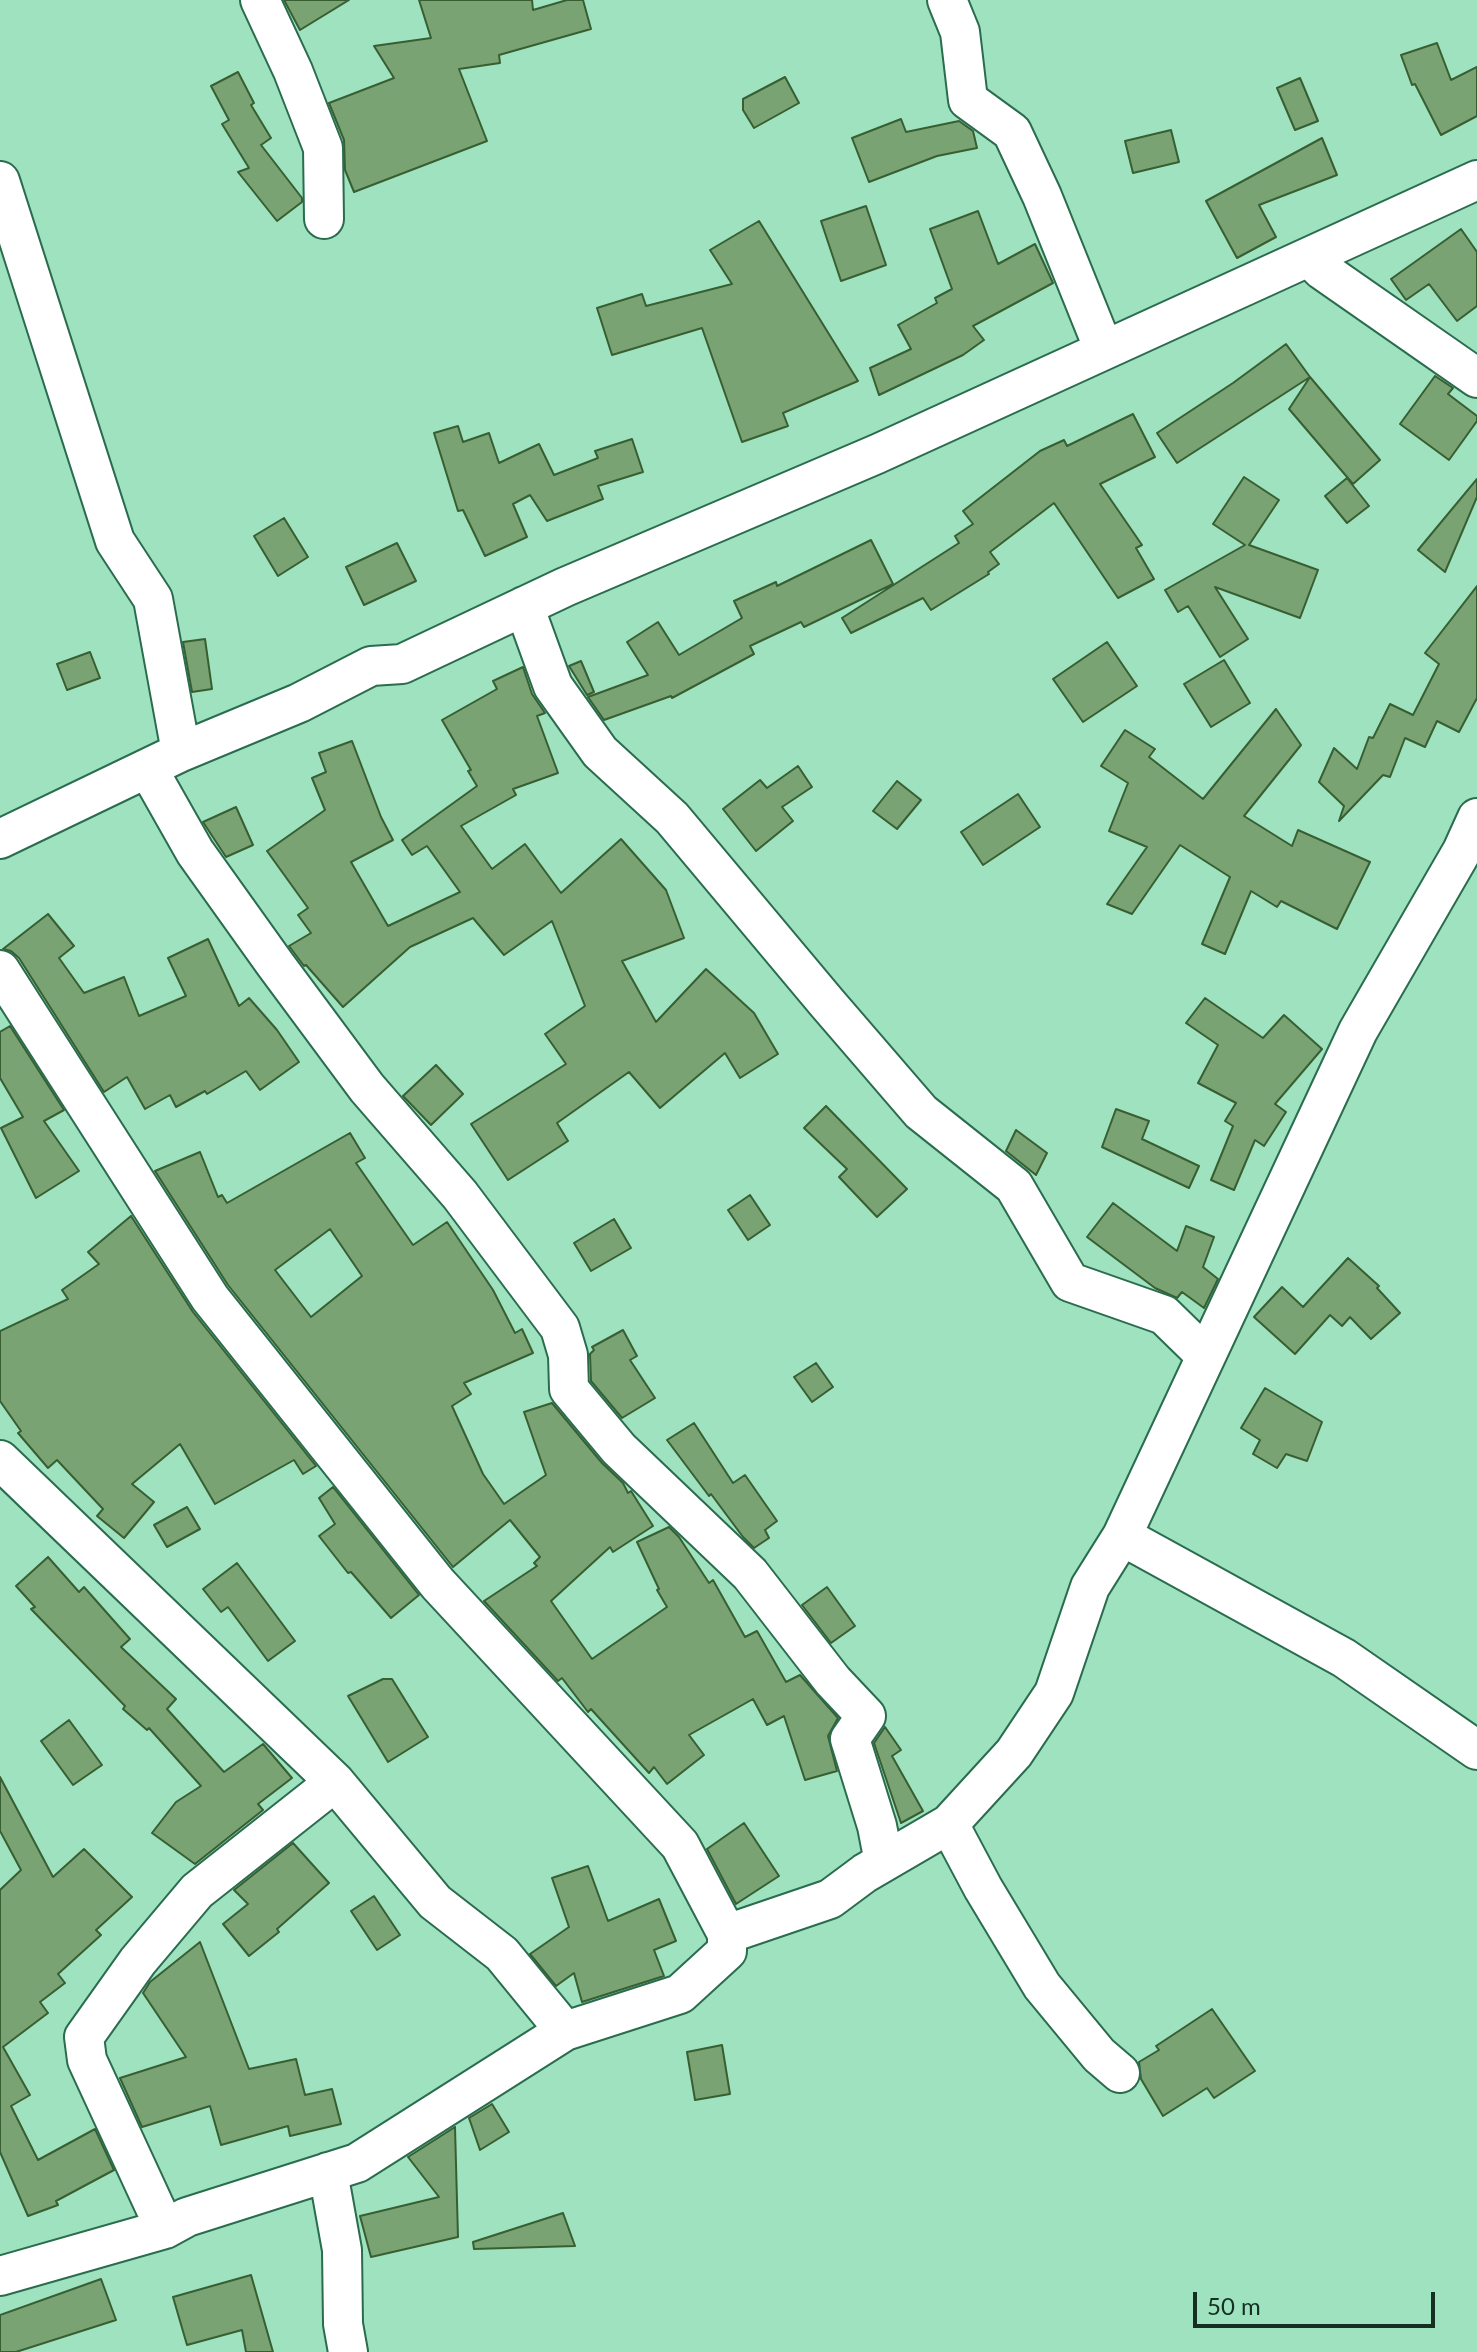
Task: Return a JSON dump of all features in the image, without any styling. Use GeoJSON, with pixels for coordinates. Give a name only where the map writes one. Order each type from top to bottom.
{"type":"FeatureCollection","features":[{"type":"Feature","properties":{"kind":"street"},"geometry":{"type":"LineString","coordinates":[[260,0],[293,71],[323,148],[324,219]]}},
{"type":"Feature","properties":{"kind":"street"},"geometry":{"type":"LineString","coordinates":[[947,0],[960,32],[968,100],[1012,132],[1042,196],[1104,350]]}},
{"type":"Feature","properties":{"kind":"street"},"geometry":{"type":"LineString","coordinates":[[0,839],[181,752],[299,703],[371,666],[402,664],[524,606],[863,460],[1477,180]]}},
{"type":"Feature","properties":{"kind":"street"},"geometry":{"type":"LineString","coordinates":[[0,181],[115,541],[153,599],[181,752]]}},
{"type":"Feature","properties":{"kind":"street"},"geometry":{"type":"LineString","coordinates":[[1309,257],[1322,270],[1477,378]]}},
{"type":"Feature","properties":{"kind":"street"},"geometry":{"type":"LineString","coordinates":[[524,606],[553,686],[600,752],[672,818],[921,1112],[1014,1186],[1070,1282],[1164,1315],[1206,1356]]}},
{"type":"Feature","properties":{"kind":"street"},"geometry":{"type":"LineString","coordinates":[[148,769],[195,852],[275,964],[367,1088],[460,1195],[560,1328],[568,1355],[569,1389],[619,1449],[750,1574],[833,1681],[866,1716],[850,1739],[877,1826],[884,1862]]}},
{"type":"Feature","properties":{"kind":"street"},"geometry":{"type":"LineString","coordinates":[[727,1934],[830,1899],[884,1862],[949,1824],[1014,1753],[1054,1693],[1090,1587],[1122,1536],[1358,1031],[1462,851],[1477,818]]}},
{"type":"Feature","properties":{"kind":"street"},"geometry":{"type":"LineString","coordinates":[[0,970],[210,1298],[438,1584],[680,1845],[727,1934],[727,1951],[680,1994],[565,2031],[357,2163],[187,2217],[165,2229],[0,2276]]}},
{"type":"Feature","properties":{"kind":"street"},"geometry":{"type":"LineString","coordinates":[[0,1460],[335,1782],[435,1902],[502,1954],[565,2031]]}},
{"type":"Feature","properties":{"kind":"street"},"geometry":{"type":"LineString","coordinates":[[1122,1536],[1344,1658],[1477,1750]]}},
{"type":"Feature","properties":{"kind":"street"},"geometry":{"type":"LineString","coordinates":[[165,2229],[87,2060],[84,2037],[138,1961],[197,1891],[335,1782]]}},
{"type":"Feature","properties":{"kind":"street"},"geometry":{"type":"LineString","coordinates":[[949,1824],[1042,1986],[1099,2055],[1120,2073]]}},
{"type":"Feature","properties":{"kind":"street"},"geometry":{"type":"LineString","coordinates":[[328,2172],[342,2250],[343,2324],[348,2352]]}},
{"type":"Feature","properties":{"kind":"building"},"geometry":{"type":"Polygon","coordinates":[[[284,0],[349,0],[300,30],[284,0]]]}},
{"type":"Feature","properties":{"kind":"building"},"geometry":{"type":"Polygon","coordinates":[[[419,0],[532,0],[533,10],[567,0],[583,0],[591,29],[499,55],[500,63],[459,69],[487,141],[354,192],[345,170],[344,140],[329,103],[394,78],[374,46],[431,38],[419,0]]]}},
{"type":"Feature","properties":{"kind":"building"},"geometry":{"type":"Polygon","coordinates":[[[1437,43],[1451,80],[1477,67],[1477,116],[1441,135],[1415,84],[1412,85],[1401,55],[1437,43]]]}},
{"type":"Feature","properties":{"kind":"building"},"geometry":{"type":"Polygon","coordinates":[[[238,72],[254,103],[251,105],[271,138],[261,145],[302,198],[302,202],[277,221],[238,172],[249,168],[222,124],[229,120],[211,86],[238,72]]]}},
{"type":"Feature","properties":{"kind":"building"},"geometry":{"type":"Polygon","coordinates":[[[785,77],[799,103],[754,128],[743,110],[743,99],[785,77]]]}},
{"type":"Feature","properties":{"kind":"building"},"geometry":{"type":"Polygon","coordinates":[[[1300,78],[1318,121],[1295,130],[1277,88],[1300,78]]]}},
{"type":"Feature","properties":{"kind":"building"},"geometry":{"type":"Polygon","coordinates":[[[901,119],[906,132],[959,121],[973,131],[977,148],[937,156],[869,182],[852,138],[901,119]]]}},
{"type":"Feature","properties":{"kind":"building"},"geometry":{"type":"Polygon","coordinates":[[[1171,130],[1179,162],[1133,173],[1125,141],[1171,130]]]}},
{"type":"Feature","properties":{"kind":"building"},"geometry":{"type":"Polygon","coordinates":[[[1322,138],[1337,175],[1259,205],[1276,237],[1237,258],[1206,201],[1322,138]]]}},
{"type":"Feature","properties":{"kind":"building"},"geometry":{"type":"Polygon","coordinates":[[[866,206],[886,265],[841,281],[821,221],[866,206]]]}},
{"type":"Feature","properties":{"kind":"building"},"geometry":{"type":"Polygon","coordinates":[[[978,211],[998,264],[1035,244],[1053,283],[973,326],[984,340],[963,355],[879,395],[870,368],[911,349],[898,325],[937,303],[935,298],[952,289],[930,229],[978,211]]]}},
{"type":"Feature","properties":{"kind":"building"},"geometry":{"type":"Polygon","coordinates":[[[759,221],[858,381],[783,413],[788,426],[742,442],[702,328],[612,355],[597,308],[642,294],[646,306],[732,284],[710,250],[759,221]]]}},
{"type":"Feature","properties":{"kind":"building"},"geometry":{"type":"Polygon","coordinates":[[[1461,229],[1477,252],[1477,306],[1457,321],[1429,284],[1406,300],[1391,279],[1461,229]]]}},
{"type":"Feature","properties":{"kind":"building"},"geometry":{"type":"Polygon","coordinates":[[[1286,344],[1310,377],[1177,463],[1157,433],[1286,344]]]}},
{"type":"Feature","properties":{"kind":"building"},"geometry":{"type":"Polygon","coordinates":[[[1435,376],[1453,388],[1448,394],[1477,416],[1477,421],[1449,460],[1400,424],[1435,376]]]}},
{"type":"Feature","properties":{"kind":"building"},"geometry":{"type":"Polygon","coordinates":[[[1310,377],[1380,460],[1353,484],[1289,409],[1310,377]]]}},
{"type":"Feature","properties":{"kind":"building"},"geometry":{"type":"Polygon","coordinates":[[[1133,414],[1155,457],[1100,484],[1142,545],[1136,548],[1154,579],[1118,598],[1054,503],[990,552],[999,564],[989,574],[931,610],[923,598],[851,633],[842,618],[959,543],[955,536],[973,524],[963,511],[1040,451],[1064,440],[1067,446],[1133,414]]]}},
{"type":"Feature","properties":{"kind":"building"},"geometry":{"type":"Polygon","coordinates":[[[458,426],[463,442],[489,433],[499,463],[539,444],[554,475],[598,458],[595,451],[632,439],[643,472],[598,486],[603,499],[547,521],[530,495],[513,504],[527,537],[485,556],[463,510],[458,511],[434,433],[458,426]]]}},
{"type":"Feature","properties":{"kind":"building"},"geometry":{"type":"Polygon","coordinates":[[[1244,477],[1279,500],[1249,545],[1318,570],[1300,618],[1215,587],[1248,639],[1220,657],[1188,606],[1178,612],[1165,590],[1245,545],[1213,524],[1244,477]]]}},
{"type":"Feature","properties":{"kind":"building"},"geometry":{"type":"Polygon","coordinates":[[[1347,478],[1369,506],[1347,523],[1325,496],[1347,478]]]}},
{"type":"Feature","properties":{"kind":"building"},"geometry":{"type":"Polygon","coordinates":[[[1477,479],[1477,497],[1445,572],[1418,550],[1477,479]]]}},
{"type":"Feature","properties":{"kind":"building"},"geometry":{"type":"Polygon","coordinates":[[[284,518],[308,557],[278,576],[254,536],[284,518]]]}},
{"type":"Feature","properties":{"kind":"building"},"geometry":{"type":"Polygon","coordinates":[[[871,540],[893,584],[804,627],[801,622],[750,646],[754,654],[672,698],[604,720],[588,697],[648,675],[627,642],[658,622],[679,655],[742,618],[734,601],[776,582],[777,586],[871,540]]]}},
{"type":"Feature","properties":{"kind":"building"},"geometry":{"type":"Polygon","coordinates":[[[397,543],[416,581],[364,605],[346,567],[397,543]]]}},
{"type":"Feature","properties":{"kind":"building"},"geometry":{"type":"Polygon","coordinates":[[[1477,586],[1477,698],[1459,732],[1437,721],[1425,747],[1405,738],[1390,777],[1383,775],[1339,821],[1344,806],[1319,782],[1334,748],[1357,769],[1369,737],[1373,738],[1390,704],[1413,715],[1439,664],[1425,653],[1477,586]]]}},
{"type":"Feature","properties":{"kind":"building"},"geometry":{"type":"Polygon","coordinates":[[[205,639],[212,689],[192,692],[183,642],[205,639]]]}},
{"type":"Feature","properties":{"kind":"building"},"geometry":{"type":"Polygon","coordinates":[[[1107,642],[1137,686],[1083,722],[1053,679],[1107,642]]]}},
{"type":"Feature","properties":{"kind":"building"},"geometry":{"type":"Polygon","coordinates":[[[90,652],[100,678],[67,690],[57,664],[90,652]]]}},
{"type":"Feature","properties":{"kind":"building"},"geometry":{"type":"Polygon","coordinates":[[[1224,660],[1250,703],[1211,727],[1184,684],[1224,660]]]}},
{"type":"Feature","properties":{"kind":"building"},"geometry":{"type":"Polygon","coordinates":[[[581,661],[594,692],[587,695],[569,666],[581,661]]]}},
{"type":"Feature","properties":{"kind":"building"},"geometry":{"type":"Polygon","coordinates":[[[523,667],[532,694],[545,713],[537,716],[558,773],[513,789],[516,795],[461,826],[492,869],[525,844],[561,893],[621,839],[666,890],[684,938],[622,961],[656,1022],[706,969],[754,1013],[778,1054],[740,1078],[725,1053],[660,1108],[629,1072],[557,1123],[568,1141],[508,1180],[471,1124],[566,1064],[545,1034],[585,1006],[552,921],[504,955],[473,918],[410,947],[343,1007],[289,946],[311,933],[298,915],[308,908],[267,851],[325,810],[312,778],[326,772],[319,753],[352,741],[393,840],[351,862],[388,926],[460,892],[427,846],[412,855],[402,840],[477,786],[442,720],[497,689],[493,681],[523,667]]]}},
{"type":"Feature","properties":{"kind":"building"},"geometry":{"type":"Polygon","coordinates":[[[1276,709],[1301,745],[1244,816],[1292,846],[1298,830],[1370,862],[1337,929],[1281,901],[1277,907],[1251,891],[1225,954],[1202,944],[1230,877],[1180,845],[1132,914],[1107,904],[1147,847],[1109,831],[1128,783],[1101,766],[1125,730],[1155,749],[1149,757],[1203,799],[1276,709]]]}},
{"type":"Feature","properties":{"kind":"building"},"geometry":{"type":"Polygon","coordinates":[[[798,766],[812,787],[782,807],[793,821],[756,851],[723,809],[760,780],[767,788],[798,766]]]}},
{"type":"Feature","properties":{"kind":"building"},"geometry":{"type":"Polygon","coordinates":[[[897,781],[921,800],[897,829],[873,811],[897,781]]]}},
{"type":"Feature","properties":{"kind":"building"},"geometry":{"type":"Polygon","coordinates":[[[1018,794],[1040,827],[983,865],[961,832],[1018,794]]]}},
{"type":"Feature","properties":{"kind":"building"},"geometry":{"type":"Polygon","coordinates":[[[236,807],[253,845],[226,857],[203,822],[236,807]]]}},
{"type":"Feature","properties":{"kind":"building"},"geometry":{"type":"Polygon","coordinates":[[[48,914],[74,946],[59,958],[84,993],[124,977],[139,1016],[186,996],[168,958],[208,939],[239,1006],[249,998],[299,1062],[260,1090],[246,1071],[207,1094],[205,1091],[176,1107],[170,1095],[145,1109],[127,1077],[104,1092],[19,958],[3,949],[48,914]]]}},
{"type":"Feature","properties":{"kind":"building"},"geometry":{"type":"Polygon","coordinates":[[[1205,998],[1263,1038],[1284,1015],[1322,1049],[1275,1104],[1286,1112],[1264,1146],[1255,1140],[1234,1190],[1211,1180],[1233,1126],[1225,1121],[1236,1103],[1198,1083],[1218,1045],[1186,1023],[1205,998]]]}},
{"type":"Feature","properties":{"kind":"building"},"geometry":{"type":"Polygon","coordinates":[[[10,1026],[64,1110],[44,1121],[79,1171],[36,1198],[1,1128],[23,1117],[0,1078],[0,1032],[10,1026]]]}},
{"type":"Feature","properties":{"kind":"building"},"geometry":{"type":"Polygon","coordinates":[[[436,1065],[463,1094],[431,1125],[403,1096],[436,1065]]]}},
{"type":"Feature","properties":{"kind":"building"},"geometry":{"type":"Polygon","coordinates":[[[826,1106],[907,1189],[877,1217],[839,1177],[847,1169],[804,1128],[826,1106]]]}},
{"type":"Feature","properties":{"kind":"building"},"geometry":{"type":"Polygon","coordinates":[[[1116,1109],[1149,1121],[1142,1139],[1199,1166],[1189,1188],[1102,1147],[1116,1109]]]}},
{"type":"Feature","properties":{"kind":"building"},"geometry":{"type":"Polygon","coordinates":[[[1016,1130],[1047,1153],[1036,1175],[1006,1151],[1016,1130]]]}},
{"type":"Feature","properties":{"kind":"building"},"geometry":{"type":"Polygon","coordinates":[[[350,1133],[365,1158],[356,1163],[413,1245],[447,1222],[493,1290],[515,1333],[522,1329],[533,1353],[464,1383],[471,1394],[452,1406],[483,1474],[504,1504],[546,1475],[524,1412],[552,1403],[602,1463],[623,1483],[628,1493],[631,1491],[653,1526],[613,1552],[610,1547],[551,1601],[592,1659],[667,1607],[637,1542],[669,1527],[709,1583],[713,1580],[745,1637],[757,1631],[786,1682],[800,1675],[838,1718],[828,1736],[837,1771],[805,1780],[784,1716],[767,1725],[753,1699],[689,1735],[704,1755],[667,1784],[654,1767],[649,1773],[591,1709],[588,1712],[562,1678],[558,1681],[484,1601],[537,1566],[534,1563],[540,1557],[510,1520],[453,1567],[228,1285],[155,1171],[200,1152],[218,1197],[222,1195],[227,1203],[350,1133]],[[330,1229],[275,1270],[311,1317],[362,1276],[330,1229]]]}},
{"type":"Feature","properties":{"kind":"building"},"geometry":{"type":"Polygon","coordinates":[[[750,1195],[770,1225],[748,1240],[728,1210],[750,1195]]]}},
{"type":"Feature","properties":{"kind":"building"},"geometry":{"type":"Polygon","coordinates":[[[1113,1203],[1177,1251],[1186,1226],[1214,1237],[1203,1267],[1218,1279],[1204,1308],[1182,1292],[1177,1298],[1155,1288],[1087,1237],[1113,1203]]]}},
{"type":"Feature","properties":{"kind":"building"},"geometry":{"type":"Polygon","coordinates":[[[131,1216],[193,1312],[316,1466],[303,1474],[294,1460],[215,1504],[180,1444],[132,1484],[154,1502],[124,1538],[97,1516],[103,1509],[57,1460],[48,1468],[18,1433],[21,1431],[0,1401],[0,1331],[68,1299],[62,1290],[99,1264],[88,1252],[131,1216]]]}},
{"type":"Feature","properties":{"kind":"building"},"geometry":{"type":"Polygon","coordinates":[[[614,1219],[631,1248],[591,1271],[574,1243],[614,1219]]]}},
{"type":"Feature","properties":{"kind":"building"},"geometry":{"type":"Polygon","coordinates":[[[1348,1258],[1379,1286],[1377,1288],[1400,1313],[1371,1339],[1350,1317],[1342,1326],[1330,1315],[1295,1354],[1254,1317],[1282,1287],[1303,1307],[1348,1258]]]}},
{"type":"Feature","properties":{"kind":"building"},"geometry":{"type":"Polygon","coordinates":[[[623,1330],[637,1356],[630,1360],[655,1398],[622,1418],[591,1381],[590,1354],[594,1350],[592,1347],[623,1330]]]}},
{"type":"Feature","properties":{"kind":"building"},"geometry":{"type":"Polygon","coordinates":[[[816,1363],[833,1387],[812,1402],[794,1377],[816,1363]]]}},
{"type":"Feature","properties":{"kind":"building"},"geometry":{"type":"Polygon","coordinates":[[[1265,1388],[1322,1422],[1307,1461],[1286,1454],[1277,1468],[1253,1454],[1260,1440],[1241,1428],[1265,1388]]]}},
{"type":"Feature","properties":{"kind":"building"},"geometry":{"type":"Polygon","coordinates":[[[694,1423],[733,1483],[745,1475],[777,1521],[765,1530],[769,1538],[754,1548],[711,1494],[709,1496],[667,1440],[694,1423]]]}},
{"type":"Feature","properties":{"kind":"building"},"geometry":{"type":"Polygon","coordinates":[[[333,1487],[419,1595],[391,1618],[351,1572],[348,1573],[319,1536],[335,1524],[319,1498],[333,1487]]]}},
{"type":"Feature","properties":{"kind":"building"},"geometry":{"type":"Polygon","coordinates":[[[187,1507],[200,1529],[167,1547],[154,1525],[187,1507]]]}},
{"type":"Feature","properties":{"kind":"building"},"geometry":{"type":"Polygon","coordinates":[[[48,1557],[79,1592],[84,1587],[130,1639],[121,1647],[176,1699],[167,1709],[224,1772],[263,1744],[292,1778],[258,1804],[263,1810],[195,1864],[152,1833],[176,1802],[201,1786],[149,1728],[147,1730],[123,1709],[125,1706],[31,1609],[35,1607],[16,1586],[48,1557]]]}},
{"type":"Feature","properties":{"kind":"building"},"geometry":{"type":"Polygon","coordinates":[[[237,1563],[295,1641],[268,1661],[228,1607],[221,1612],[203,1589],[237,1563]]]}},
{"type":"Feature","properties":{"kind":"building"},"geometry":{"type":"Polygon","coordinates":[[[827,1587],[855,1626],[831,1643],[802,1605],[827,1587]]]}},
{"type":"Feature","properties":{"kind":"building"},"geometry":{"type":"Polygon","coordinates":[[[383,1679],[392,1679],[428,1737],[388,1762],[348,1696],[383,1679]]]}},
{"type":"Feature","properties":{"kind":"building"},"geometry":{"type":"Polygon","coordinates":[[[69,1720],[102,1765],[73,1785],[41,1741],[69,1720]]]}},
{"type":"Feature","properties":{"kind":"building"},"geometry":{"type":"Polygon","coordinates":[[[885,1727],[901,1750],[892,1756],[923,1811],[901,1823],[874,1743],[885,1727]]]}},
{"type":"Feature","properties":{"kind":"building"},"geometry":{"type":"Polygon","coordinates":[[[0,1777],[53,1877],[84,1849],[132,1897],[96,1930],[101,1935],[58,1974],[65,1983],[40,2002],[48,2013],[3,2047],[30,2095],[11,2106],[38,2160],[95,2129],[114,2170],[56,2201],[58,2205],[28,2216],[0,2152],[0,1890],[21,1870],[0,1831],[0,1777]]]}},
{"type":"Feature","properties":{"kind":"building"},"geometry":{"type":"Polygon","coordinates":[[[744,1823],[779,1876],[736,1904],[707,1849],[744,1823]]]}},
{"type":"Feature","properties":{"kind":"building"},"geometry":{"type":"Polygon","coordinates":[[[293,1843],[329,1883],[277,1929],[279,1932],[249,1956],[223,1924],[248,1904],[234,1890],[293,1843]]]}},
{"type":"Feature","properties":{"kind":"building"},"geometry":{"type":"Polygon","coordinates":[[[588,1866],[608,1921],[659,1899],[676,1941],[654,1950],[664,1976],[582,2002],[574,1973],[556,1986],[530,1954],[569,1927],[552,1878],[588,1866]]]}},
{"type":"Feature","properties":{"kind":"building"},"geometry":{"type":"Polygon","coordinates":[[[374,1896],[400,1935],[377,1950],[351,1911],[374,1896]]]}},
{"type":"Feature","properties":{"kind":"building"},"geometry":{"type":"Polygon","coordinates":[[[200,1942],[249,2069],[296,2059],[305,2095],[332,2089],[341,2124],[290,2136],[288,2126],[221,2145],[210,2106],[142,2127],[120,2078],[186,2057],[143,1993],[150,1982],[200,1942]]]}},
{"type":"Feature","properties":{"kind":"building"},"geometry":{"type":"Polygon","coordinates":[[[1212,2009],[1255,2071],[1214,2098],[1207,2088],[1163,2116],[1141,2079],[1139,2062],[1159,2050],[1156,2046],[1212,2009]]]}},
{"type":"Feature","properties":{"kind":"building"},"geometry":{"type":"Polygon","coordinates":[[[722,2045],[730,2094],[695,2100],[687,2052],[722,2045]]]}},
{"type":"Feature","properties":{"kind":"building"},"geometry":{"type":"Polygon","coordinates":[[[492,2104],[509,2132],[480,2150],[469,2118],[492,2104]]]}},
{"type":"Feature","properties":{"kind":"building"},"geometry":{"type":"Polygon","coordinates":[[[455,2127],[458,2237],[371,2257],[360,2216],[439,2197],[408,2157],[455,2127]]]}},
{"type":"Feature","properties":{"kind":"building"},"geometry":{"type":"Polygon","coordinates":[[[563,2213],[575,2246],[474,2249],[473,2242],[563,2213]]]}},
{"type":"Feature","properties":{"kind":"building"},"geometry":{"type":"Polygon","coordinates":[[[251,2275],[273,2352],[246,2352],[242,2330],[187,2345],[173,2297],[251,2275]]]}},
{"type":"Feature","properties":{"kind":"building"},"geometry":{"type":"Polygon","coordinates":[[[101,2279],[116,2320],[16,2352],[0,2352],[0,2315],[101,2279]]]}}]}
